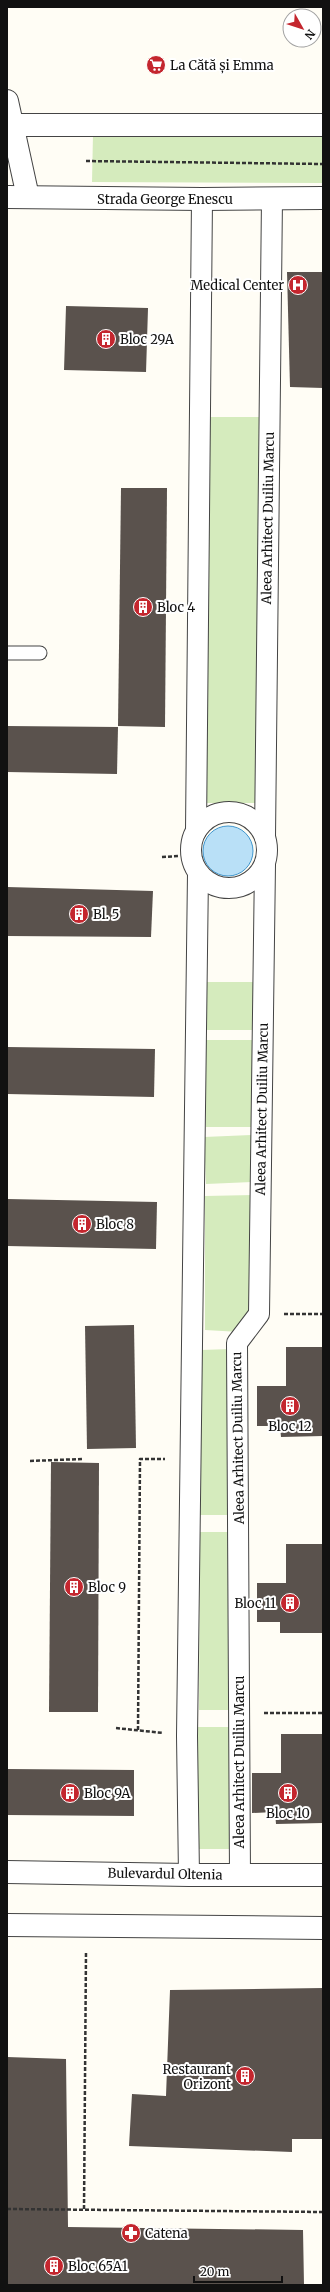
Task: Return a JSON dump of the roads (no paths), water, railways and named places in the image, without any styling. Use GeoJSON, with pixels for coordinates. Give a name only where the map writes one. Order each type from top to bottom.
{"type":"FeatureCollection","features":[{"type":"Feature","properties":{"kind":"street"},"geometry":{"type":"LineString","coordinates":[[7,101],[18,197]]}},
{"type":"Feature","properties":{"kind":"street"},"geometry":{"type":"LineString","coordinates":[[9,125],[323,125]]}},
{"type":"Feature","properties":{"kind":"street","name":"Strada George Enescu"},"geometry":{"type":"LineString","coordinates":[[18,197],[202,199],[323,198]]}},
{"type":"Feature","properties":{"kind":"street","name":"Aleea Arhitect Duiliu Marcu"},"geometry":{"type":"LineString","coordinates":[[240,1875],[238,1343],[259,1314],[265,864],[267,853],[265,837],[272,198]]}},
{"type":"Feature","properties":{"kind":"street"},"geometry":{"type":"LineString","coordinates":[[189,1875],[187,1736],[198,873],[191,856],[191,844],[196,831],[202,199]]}},
{"type":"Feature","properties":{"kind":"street"},"geometry":{"type":"LineString","coordinates":[[196,831],[214,815],[236,813],[247,816],[259,826],[265,837]]}},
{"type":"Feature","properties":{"kind":"street"},"geometry":{"type":"LineString","coordinates":[[198,873],[215,886],[235,888],[246,884],[255,878],[265,864]]}},
{"type":"Feature","properties":{"kind":"street","name":"Bulevardul Oltenia"},"geometry":{"type":"LineString","coordinates":[[7,1872],[189,1875],[323,1875]]}},
{"type":"Feature","properties":{"kind":"street"},"geometry":{"type":"LineString","coordinates":[[7,1925],[86,1927],[323,1928]]}},
{"type":"Feature","properties":{"kind":"lane"},"geometry":{"type":"LineString","coordinates":[[7,653],[40,653]]}},
{"type":"Feature","properties":{"kind":"water"},"geometry":{"type":"Polygon","coordinates":[[[223,826],[233,826],[246,833],[253,846],[253,856],[246,869],[233,876],[223,876],[214,872],[207,865],[203,856],[203,846],[207,837],[214,830],[223,826]]]}},
{"type":"Feature","properties":{"kind":"place","name":"La Cătă și Emma"},"geometry":{"type":"Point","coordinates":[156,65]}},
{"type":"Feature","properties":{"kind":"place","name":"Medical Center"},"geometry":{"type":"Point","coordinates":[298,285]}},
{"type":"Feature","properties":{"kind":"place","name":"Bloc 29A"},"geometry":{"type":"Point","coordinates":[106,339]}},
{"type":"Feature","properties":{"kind":"place","name":"Bloc 4"},"geometry":{"type":"Point","coordinates":[143,607]}},
{"type":"Feature","properties":{"kind":"place","name":"Bl. 5"},"geometry":{"type":"Point","coordinates":[79,914]}},
{"type":"Feature","properties":{"kind":"place","name":"Bloc 8"},"geometry":{"type":"Point","coordinates":[82,1224]}},
{"type":"Feature","properties":{"kind":"place","name":"Bloc 12"},"geometry":{"type":"Point","coordinates":[290,1406]}},
{"type":"Feature","properties":{"kind":"place","name":"Bloc 9"},"geometry":{"type":"Point","coordinates":[74,1587]}},
{"type":"Feature","properties":{"kind":"place","name":"Bloc 11"},"geometry":{"type":"Point","coordinates":[290,1603]}},
{"type":"Feature","properties":{"kind":"place","name":"Bloc 9A"},"geometry":{"type":"Point","coordinates":[70,1793]}},
{"type":"Feature","properties":{"kind":"place","name":"Bloc 10"},"geometry":{"type":"Point","coordinates":[288,1793]}},
{"type":"Feature","properties":{"kind":"place","name":"Restaurant Orizont"},"geometry":{"type":"Point","coordinates":[245,2076]}},
{"type":"Feature","properties":{"kind":"place","name":"Catena"},"geometry":{"type":"Point","coordinates":[131,2233]}},
{"type":"Feature","properties":{"kind":"place","name":"Bloc 65A1"},"geometry":{"type":"Point","coordinates":[54,2266]}}]}
